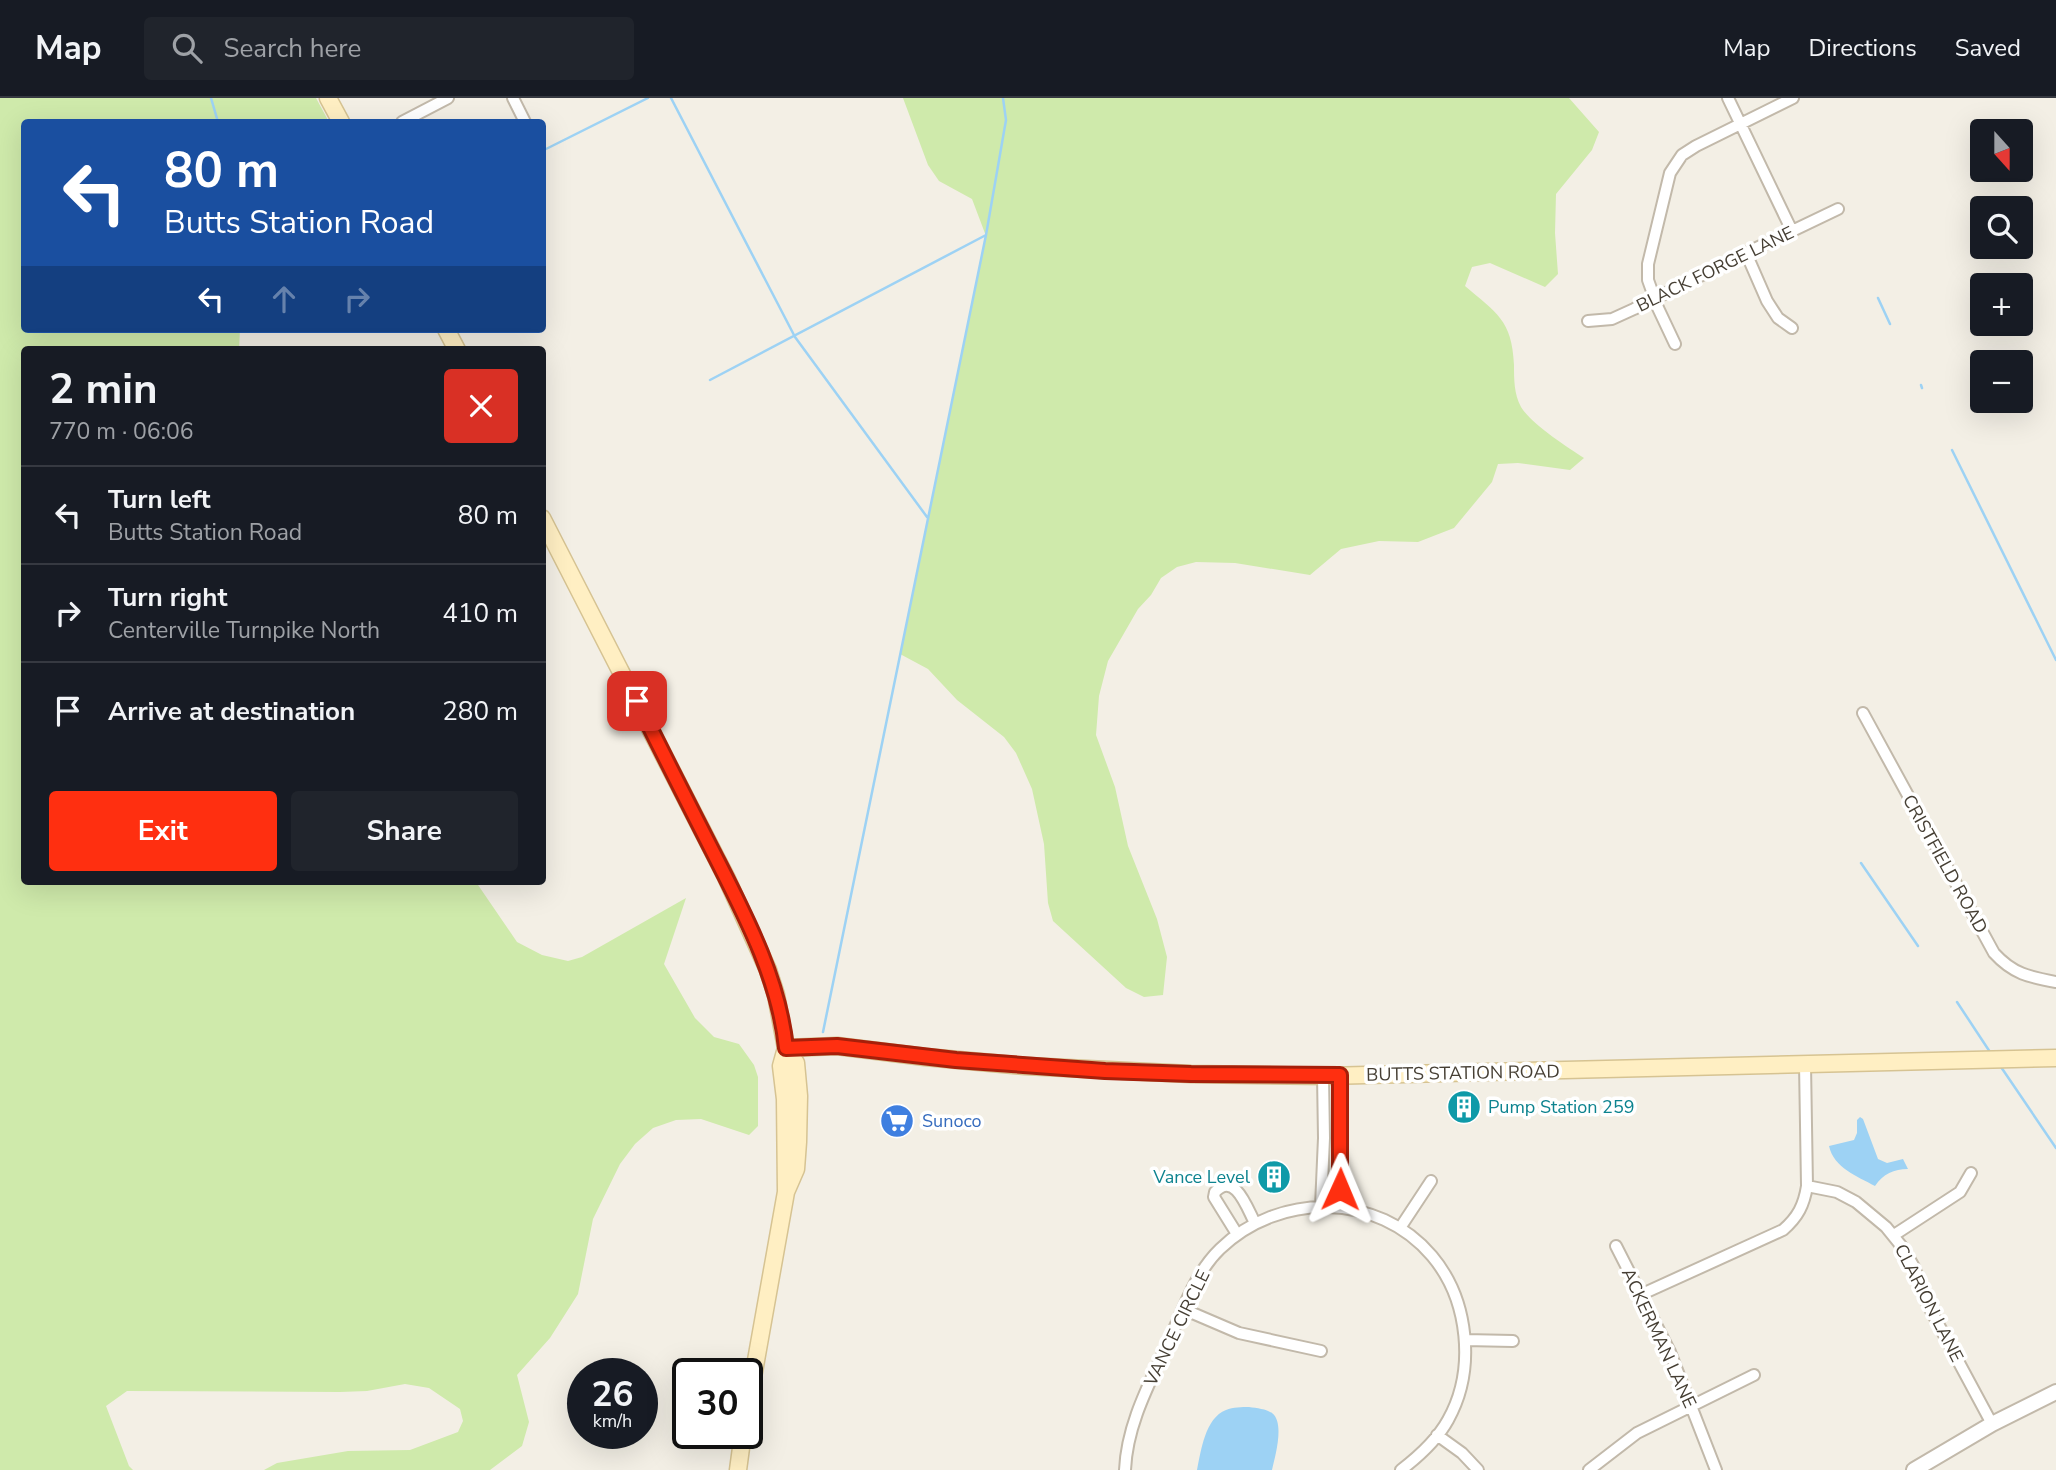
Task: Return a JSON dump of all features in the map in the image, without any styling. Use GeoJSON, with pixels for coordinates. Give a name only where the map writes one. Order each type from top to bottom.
{"type":"FeatureCollection","features":[{"type":"Feature","properties":{"kind":"main road"},"geometry":{"type":"LineString","coordinates":[[328,98],[339,119]]}},
{"type":"Feature","properties":{"kind":"main road"},"geometry":{"type":"LineString","coordinates":[[546,526],[738,902],[768,970],[776,995],[786,1048],[796,1063],[799,1097],[796,1169],[786,1192],[756,1358]]}},
{"type":"Feature","properties":{"kind":"main road","name":"BUTTS STATION ROAD"},"geometry":{"type":"LineString","coordinates":[[786,1048],[837,1046],[956,1060],[1105,1071],[1323,1076],[2056,1058]]}},
{"type":"Feature","properties":{"kind":"main road"},"geometry":{"type":"LineString","coordinates":[[737,1470],[740,1449]]}},
{"type":"Feature","properties":{"kind":"street"},"geometry":{"type":"LineString","coordinates":[[408,119],[448,98]]}},
{"type":"Feature","properties":{"kind":"street"},"geometry":{"type":"LineString","coordinates":[[513,98],[524,119]]}},
{"type":"Feature","properties":{"kind":"street"},"geometry":{"type":"LineString","coordinates":[[1728,98],[1792,231]]}},
{"type":"Feature","properties":{"kind":"street"},"geometry":{"type":"LineString","coordinates":[[1675,344],[1648,280],[1648,264],[1670,173],[1682,155],[1793,98]]}},
{"type":"Feature","properties":{"kind":"street","name":"BLACK FORGE LANE"},"geometry":{"type":"LineString","coordinates":[[1588,321],[1612,319],[1838,209]]}},
{"type":"Feature","properties":{"kind":"street"},"geometry":{"type":"LineString","coordinates":[[1746,253],[1767,301],[1778,318],[1792,328]]}},
{"type":"Feature","properties":{"kind":"street","name":"CRISTFIELD ROAD"},"geometry":{"type":"LineString","coordinates":[[1863,713],[1994,953],[2003,963],[2022,975],[2056,982]]}},
{"type":"Feature","properties":{"kind":"street"},"geometry":{"type":"LineString","coordinates":[[1640,1294],[1783,1230],[1799,1213],[1807,1186],[1805,1064]]}},
{"type":"Feature","properties":{"kind":"street"},"geometry":{"type":"LineString","coordinates":[[1340,1075],[1340,1207]]}},
{"type":"Feature","properties":{"kind":"street"},"geometry":{"type":"LineString","coordinates":[[1321,1206],[1324,1163],[1323,1076]]}},
{"type":"Feature","properties":{"kind":"street"},"geometry":{"type":"LineString","coordinates":[[1894,1235],[1960,1192],[1972,1173]]}},
{"type":"Feature","properties":{"kind":"street"},"geometry":{"type":"LineString","coordinates":[[1399,1228],[1431,1181]]}},
{"type":"Feature","properties":{"kind":"street"},"geometry":{"type":"LineString","coordinates":[[1237,1234],[1214,1197],[1219,1188],[1224,1185],[1231,1186],[1237,1191],[1255,1223]]}},
{"type":"Feature","properties":{"kind":"street","name":"CLARION LANE"},"geometry":{"type":"LineString","coordinates":[[1807,1186],[1846,1196],[1874,1216],[1894,1235],[1910,1259],[1928,1305],[1992,1424]]}},
{"type":"Feature","properties":{"kind":"street","name":"VANCE CIRCLE"},"geometry":{"type":"LineString","coordinates":[[1125,1470],[1134,1419],[1201,1273],[1219,1250],[1255,1223],[1284,1212],[1321,1206],[1340,1207],[1381,1219],[1399,1228],[1433,1257],[1458,1306],[1465,1340],[1464,1369],[1458,1393],[1448,1421],[1415,1459],[1401,1470]]}},
{"type":"Feature","properties":{"kind":"street","name":"ACKERMAN LANE"},"geometry":{"type":"LineString","coordinates":[[1616,1246],[1670,1352],[1716,1470]]}},
{"type":"Feature","properties":{"kind":"street"},"geometry":{"type":"LineString","coordinates":[[1183,1309],[1238,1333],[1321,1351]]}},
{"type":"Feature","properties":{"kind":"street"},"geometry":{"type":"LineString","coordinates":[[1465,1340],[1513,1341]]}},
{"type":"Feature","properties":{"kind":"street"},"geometry":{"type":"LineString","coordinates":[[1589,1470],[1637,1433],[1754,1375]]}},
{"type":"Feature","properties":{"kind":"street"},"geometry":{"type":"LineString","coordinates":[[1914,1470],[1992,1424],[2056,1392]]}},
{"type":"Feature","properties":{"kind":"street"},"geometry":{"type":"LineString","coordinates":[[1437,1435],[1478,1470]]}},
{"type":"Feature","properties":{"kind":"green space"},"geometry":{"type":"Polygon","coordinates":[[[0,98],[316,98],[327,119],[21,119],[21,333],[240,333],[239,346],[21,346],[21,885],[478,885],[517,942],[542,955],[568,961],[582,957],[686,898],[664,964],[695,1018],[714,1037],[739,1044],[754,1065],[758,1077],[758,1126],[749,1135],[701,1119],[676,1120],[653,1128],[635,1144],[620,1164],[593,1219],[578,1294],[550,1338],[517,1375],[529,1422],[522,1446],[490,1470],[264,1470],[277,1463],[348,1451],[410,1450],[458,1432],[463,1421],[460,1409],[429,1388],[405,1384],[367,1391],[340,1392],[127,1391],[106,1406],[129,1466],[133,1470],[0,1470],[0,98]]]}},
{"type":"Feature","properties":{"kind":"green space"},"geometry":{"type":"Polygon","coordinates":[[[903,98],[1569,98],[1599,132],[1592,150],[1556,194],[1558,274],[1545,287],[1490,263],[1472,267],[1465,286],[1494,311],[1506,327],[1513,350],[1515,386],[1521,407],[1541,428],[1584,458],[1570,470],[1518,463],[1498,464],[1492,482],[1454,528],[1418,542],[1379,541],[1341,549],[1310,575],[1235,563],[1196,562],[1177,567],[1161,578],[1138,609],[1108,661],[1099,696],[1096,735],[1115,787],[1128,846],[1157,919],[1167,957],[1163,995],[1144,997],[1126,988],[1053,921],[1048,903],[1044,844],[1032,789],[1016,753],[1004,737],[957,700],[928,669],[900,654],[986,236],[972,199],[939,181],[928,165],[903,98]]]}},
{"type":"Feature","properties":{"kind":"water"},"geometry":{"type":"Polygon","coordinates":[[[1860,1117],[1878,1159],[1887,1163],[1903,1159],[1908,1169],[1889,1173],[1875,1186],[1841,1166],[1829,1146],[1854,1140],[1857,1120],[1860,1117]]]}},
{"type":"Feature","properties":{"kind":"water"},"geometry":{"type":"Polygon","coordinates":[[[1249,1407],[1272,1413],[1276,1418],[1279,1432],[1272,1470],[1197,1470],[1202,1445],[1213,1420],[1229,1409],[1249,1407]]]}},
{"type":"Feature","properties":{"kind":"waterway"},"geometry":{"type":"LineString","coordinates":[[211,98],[217,119]]}},
{"type":"Feature","properties":{"kind":"waterway"},"geometry":{"type":"LineString","coordinates":[[546,149],[648,98]]}},
{"type":"Feature","properties":{"kind":"waterway"},"geometry":{"type":"LineString","coordinates":[[671,98],[795,337],[927,517]]}},
{"type":"Feature","properties":{"kind":"waterway"},"geometry":{"type":"LineString","coordinates":[[823,1032],[986,235],[1006,120],[1003,98]]}},
{"type":"Feature","properties":{"kind":"waterway"},"geometry":{"type":"LineString","coordinates":[[710,380],[986,235]]}},
{"type":"Feature","properties":{"kind":"waterway"},"geometry":{"type":"LineString","coordinates":[[1878,298],[1890,324]]}},
{"type":"Feature","properties":{"kind":"waterway"},"geometry":{"type":"LineString","coordinates":[[1952,450],[2056,660]]}},
{"type":"Feature","properties":{"kind":"waterway"},"geometry":{"type":"LineString","coordinates":[[1861,863],[1918,946]]}},
{"type":"Feature","properties":{"kind":"waterway"},"geometry":{"type":"LineString","coordinates":[[1957,1002],[1990,1052]]}},
{"type":"Feature","properties":{"kind":"waterway"},"geometry":{"type":"LineString","coordinates":[[2001,1067],[2056,1148]]}},
{"type":"Feature","properties":{"kind":"place","name":"Pump Station 259"},"geometry":{"type":"Point","coordinates":[1464,1107]}},
{"type":"Feature","properties":{"kind":"place","name":"Sunoco"},"geometry":{"type":"Point","coordinates":[897,1121]}},
{"type":"Feature","properties":{"kind":"place","name":"Vance Level"},"geometry":{"type":"Point","coordinates":[1274,1177]}},
{"type":"Feature","properties":{"kind":"route"},"geometry":{"type":"LineString","coordinates":[[637,701],[726,877],[760,951],[776,995],[786,1048],[837,1046],[956,1060],[1105,1071],[1340,1075],[1340,1189]]}}]}
